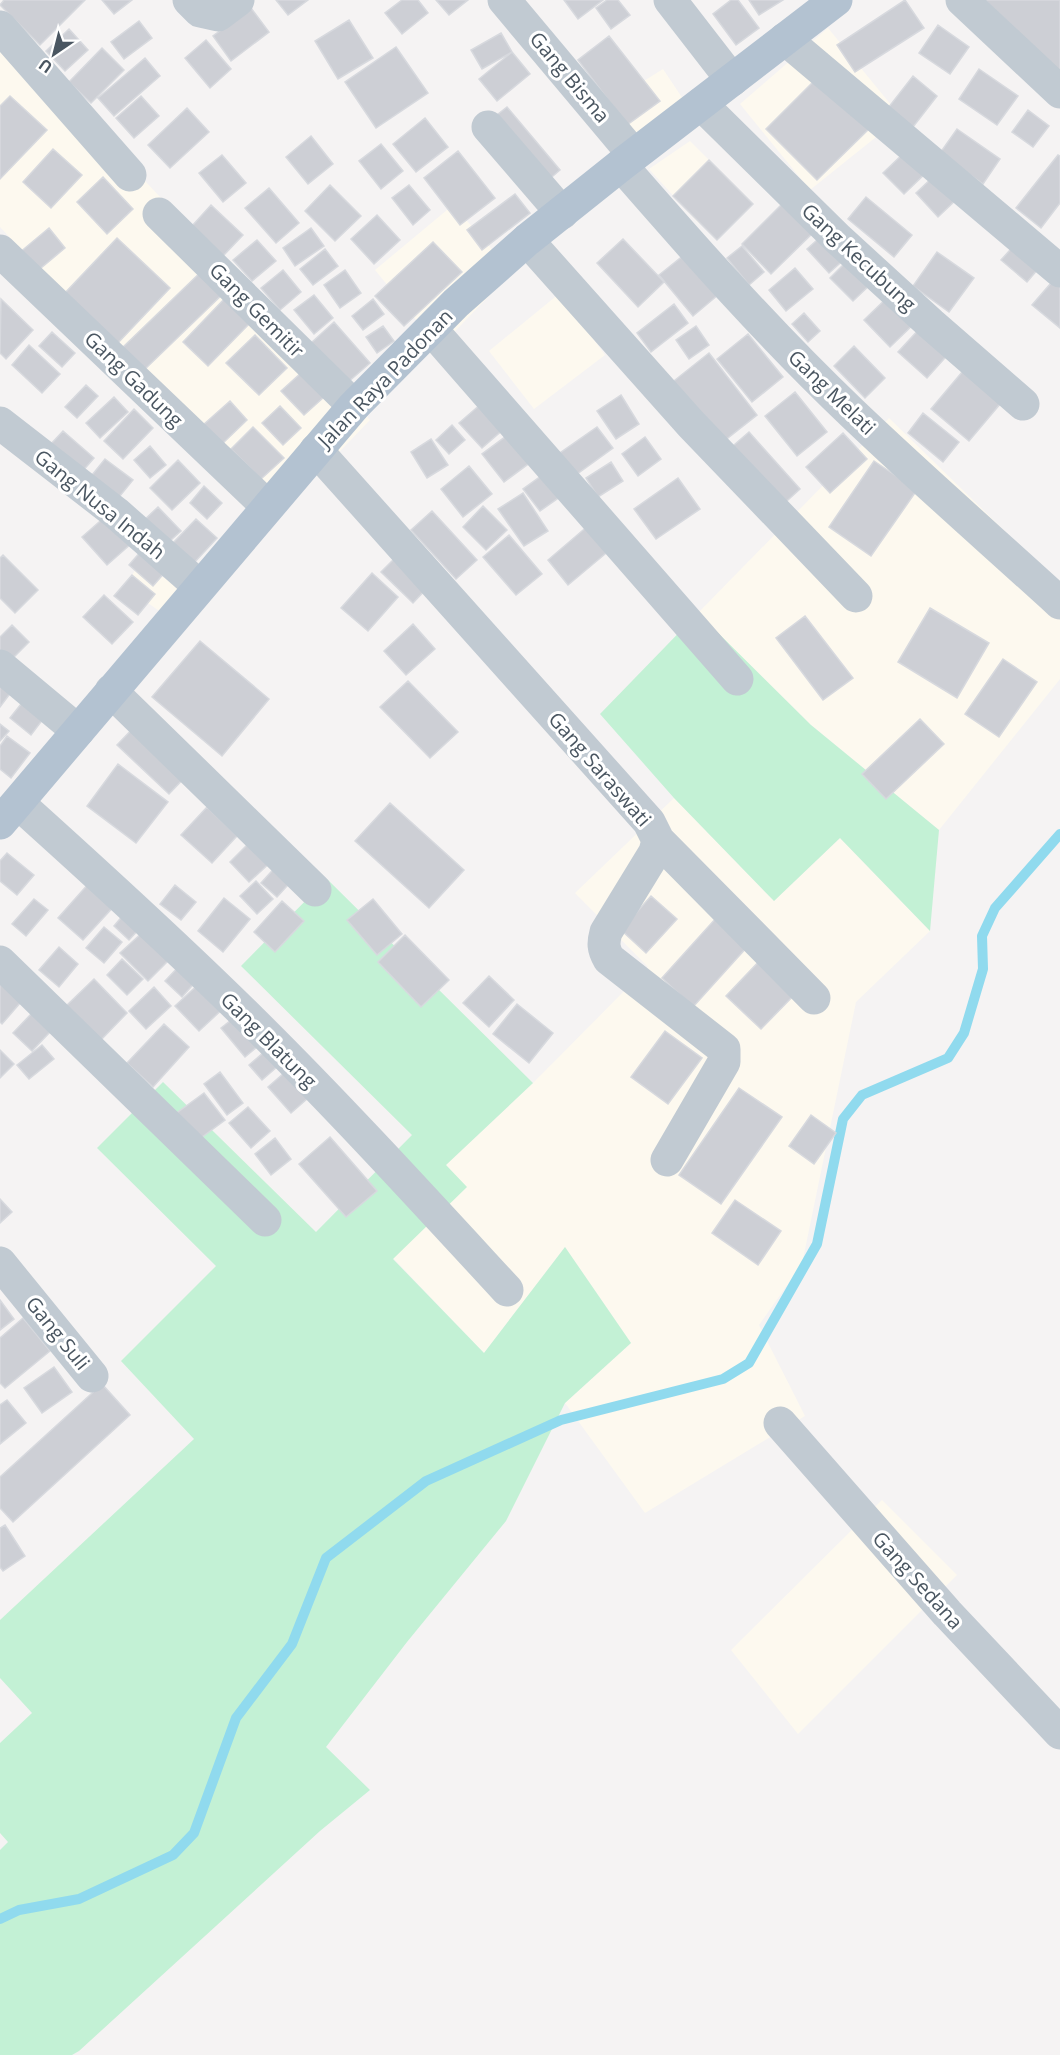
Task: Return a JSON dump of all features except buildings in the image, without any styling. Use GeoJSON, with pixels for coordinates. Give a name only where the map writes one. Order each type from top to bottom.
{"type":"FeatureCollection","features":[{"type":"Feature","properties":{"kind":"main road","name":"Jalan Raya Padonan"},"geometry":{"type":"LineString","coordinates":[[9,813],[199,586],[354,406],[431,329],[489,272],[527,240],[836,0]]}},
{"type":"Feature","properties":{"kind":"street"},"geometry":{"type":"LineString","coordinates":[[189,0],[200,10],[218,15],[238,0]]}},
{"type":"Feature","properties":{"kind":"street","name":"Gang Bisma"},"geometry":{"type":"LineString","coordinates":[[504,0],[628,160]]}},
{"type":"Feature","properties":{"kind":"street"},"geometry":{"type":"LineString","coordinates":[[670,0],[732,80]]}},
{"type":"Feature","properties":{"kind":"street"},"geometry":{"type":"LineString","coordinates":[[962,0],[1060,92]]}},
{"type":"Feature","properties":{"kind":"street"},"geometry":{"type":"LineString","coordinates":[[0,27],[130,175]]}},
{"type":"Feature","properties":{"kind":"street"},"geometry":{"type":"LineString","coordinates":[[785,39],[1060,272]]}},
{"type":"Feature","properties":{"kind":"street","name":"Gang Kecubung"},"geometry":{"type":"LineString","coordinates":[[700,104],[838,238],[931,324],[1023,404]]}},
{"type":"Feature","properties":{"kind":"street"},"geometry":{"type":"LineString","coordinates":[[488,127],[562,213]]}},
{"type":"Feature","properties":{"kind":"street","name":"Gang Melati"},"geometry":{"type":"LineString","coordinates":[[628,160],[692,246],[819,380],[852,413],[1060,603]]}},
{"type":"Feature","properties":{"kind":"street","name":"Gang Gemitir"},"geometry":{"type":"LineString","coordinates":[[159,214],[354,406]]}},
{"type":"Feature","properties":{"kind":"street"},"geometry":{"type":"LineString","coordinates":[[527,240],[691,424],[856,596]]}},
{"type":"Feature","properties":{"kind":"street","name":"Gang Gadung"},"geometry":{"type":"LineString","coordinates":[[0,251],[267,506]]}},
{"type":"Feature","properties":{"kind":"street"},"geometry":{"type":"LineString","coordinates":[[431,329],[737,679]]}},
{"type":"Feature","properties":{"kind":"street","name":"Gang Nusa Indah"},"geometry":{"type":"LineString","coordinates":[[0,423],[116,513],[199,586]]}},
{"type":"Feature","properties":{"kind":"street","name":"Gang Saraswati"},"geometry":{"type":"LineString","coordinates":[[316,450],[649,822],[658,840],[655,852],[606,932],[603,944],[605,952],[609,959],[724,1049],[725,1054],[724,1062],[667,1160]]}},
{"type":"Feature","properties":{"kind":"street"},"geometry":{"type":"LineString","coordinates":[[0,666],[78,731]]}},
{"type":"Feature","properties":{"kind":"street"},"geometry":{"type":"LineString","coordinates":[[111,691],[315,890]]}},
{"type":"Feature","properties":{"kind":"street","name":"Gang Blatung"},"geometry":{"type":"LineString","coordinates":[[9,813],[136,909],[251,1020],[376,1147],[507,1290]]}},
{"type":"Feature","properties":{"kind":"street"},"geometry":{"type":"LineString","coordinates":[[658,840],[814,998]]}},
{"type":"Feature","properties":{"kind":"street"},"geometry":{"type":"LineString","coordinates":[[0,962],[265,1220]]}},
{"type":"Feature","properties":{"kind":"street","name":"Gang Suli"},"geometry":{"type":"LineString","coordinates":[[0,1263],[93,1376]]}},
{"type":"Feature","properties":{"kind":"street","name":"Gang Sedana"},"geometry":{"type":"LineString","coordinates":[[780,1423],[947,1613],[1060,1734]]}},
{"type":"Feature","properties":{"kind":"shaded area"},"geometry":{"type":"Polygon","coordinates":[[[0,20],[129,164],[370,420],[274,520],[0,227],[0,20]]]}},
{"type":"Feature","properties":{"kind":"shaded area"},"geometry":{"type":"Polygon","coordinates":[[[828,28],[901,117],[810,190],[740,104],[828,28]]]}},
{"type":"Feature","properties":{"kind":"shaded area"},"geometry":{"type":"Polygon","coordinates":[[[663,69],[687,105],[630,141],[604,106],[663,69]]]}},
{"type":"Feature","properties":{"kind":"shaded area"},"geometry":{"type":"Polygon","coordinates":[[[690,141],[735,186],[699,224],[649,169],[690,141]]]}},
{"type":"Feature","properties":{"kind":"shaded area"},"geometry":{"type":"Polygon","coordinates":[[[453,205],[512,272],[439,348],[375,270],[453,205]]]}},
{"type":"Feature","properties":{"kind":"shaded area"},"geometry":{"type":"Polygon","coordinates":[[[560,293],[605,355],[534,409],[489,351],[560,293]]]}},
{"type":"Feature","properties":{"kind":"shaded area"},"geometry":{"type":"Polygon","coordinates":[[[889,418],[1060,585],[1060,679],[939,830],[811,725],[698,613],[889,418]]]}},
{"type":"Feature","properties":{"kind":"shaded area"},"geometry":{"type":"Polygon","coordinates":[[[141,562],[196,600],[179,625],[124,586],[141,562]]]}},
{"type":"Feature","properties":{"kind":"shaded area"},"geometry":{"type":"Polygon","coordinates":[[[674,798],[774,901],[840,838],[930,931],[856,1002],[802,1264],[759,1325],[805,1416],[645,1513],[565,1403],[631,1343],[565,1247],[484,1353],[393,1258],[466,1187],[446,1165],[533,1083],[648,967],[575,893],[674,798]]]}},
{"type":"Feature","properties":{"kind":"shaded area"},"geometry":{"type":"Polygon","coordinates":[[[882,1500],[957,1575],[798,1734],[731,1650],[882,1500]]]}},
{"type":"Feature","properties":{"kind":"green space"},"geometry":{"type":"Polygon","coordinates":[[[698,613],[811,725],[939,830],[930,931],[840,838],[774,901],[674,798],[600,714],[698,613]]]}},
{"type":"Feature","properties":{"kind":"green space"},"geometry":{"type":"Polygon","coordinates":[[[327,879],[533,1083],[446,1165],[467,1187],[393,1259],[484,1353],[565,1247],[631,1343],[565,1403],[506,1521],[407,1642],[326,1747],[370,1790],[320,1831],[79,2051],[72,2055],[0,2055],[0,1850],[8,1842],[0,1833],[0,1743],[32,1713],[0,1678],[0,1620],[194,1439],[121,1361],[216,1266],[97,1148],[163,1082],[316,1232],[412,1135],[241,966],[327,879]]]}},
{"type":"Feature","properties":{"kind":"waterway"},"geometry":{"type":"LineString","coordinates":[[0,1919],[19,1910],[79,1899],[173,1855],[194,1833],[236,1718],[292,1644],[326,1558],[426,1481],[561,1420],[723,1379],[749,1363],[817,1244],[843,1119],[862,1095],[948,1058],[964,1033],[983,969],[982,936],[995,908],[1060,834]]}}]}
